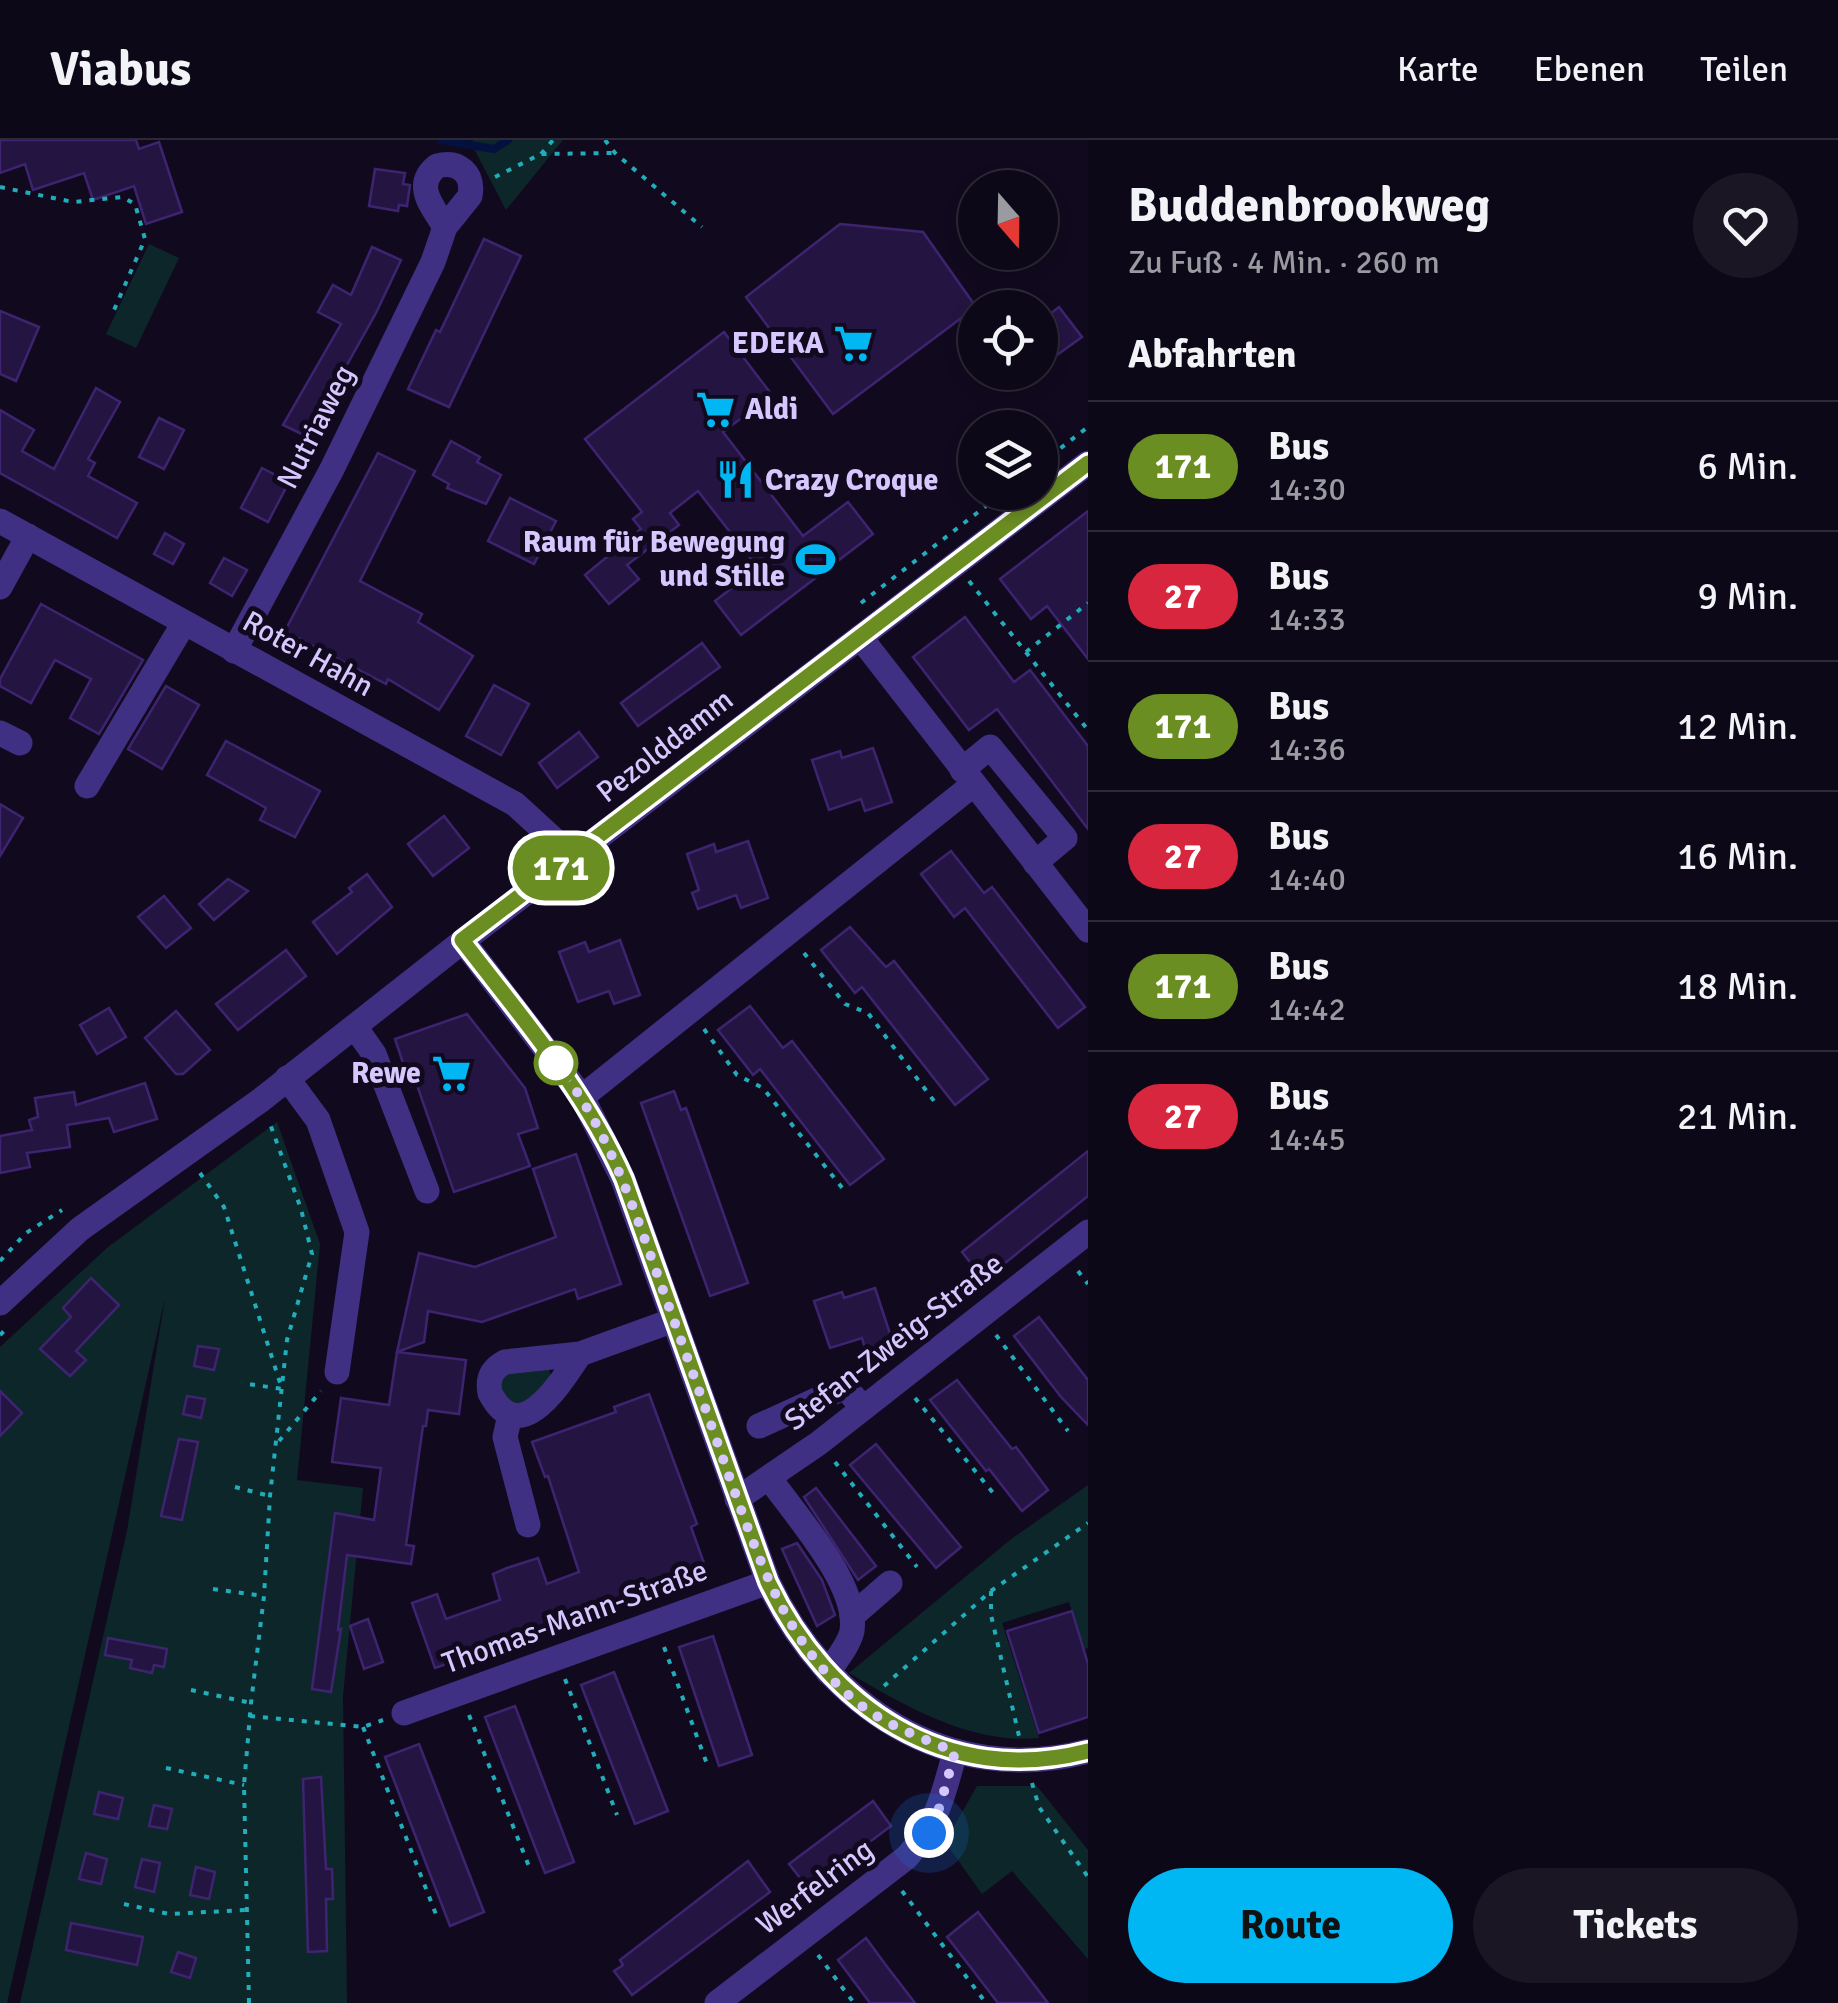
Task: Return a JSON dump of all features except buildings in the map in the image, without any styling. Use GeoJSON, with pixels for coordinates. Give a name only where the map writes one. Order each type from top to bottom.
{"type":"FeatureCollection","features":[{"type":"Feature","properties":{"kind":"street"},"geometry":{"type":"LineString","coordinates":[[445,226],[425,194],[427,176],[438,166],[451,164],[466,173],[472,189]]}},
{"type":"Feature","properties":{"kind":"street","name":"Nutriaweg"},"geometry":{"type":"LineString","coordinates":[[234,651],[332,470],[433,262],[445,226],[472,189]]}},
{"type":"Feature","properties":{"kind":"street","name":"Pezolddamm"},"geometry":{"type":"LineString","coordinates":[[0,1302],[80,1228],[261,1100],[462,940],[1088,462]]}},
{"type":"Feature","properties":{"kind":"street","name":"Roter Hahn"},"geometry":{"type":"LineString","coordinates":[[0,521],[516,804],[574,858]]}},
{"type":"Feature","properties":{"kind":"street"},"geometry":{"type":"LineString","coordinates":[[0,587],[28,536]]}},
{"type":"Feature","properties":{"kind":"street"},"geometry":{"type":"LineString","coordinates":[[88,786],[184,623]]}},
{"type":"Feature","properties":{"kind":"street"},"geometry":{"type":"LineString","coordinates":[[860,638],[1088,930]]}},
{"type":"Feature","properties":{"kind":"street"},"geometry":{"type":"LineString","coordinates":[[582,1097],[787,932],[968,777],[990,746],[1065,838],[1035,862]]}},
{"type":"Feature","properties":{"kind":"street"},"geometry":{"type":"LineString","coordinates":[[462,940],[582,1097],[624,1179],[768,1582],[796,1635],[863,1707],[891,1725],[955,1752],[1025,1759],[1062,1757],[1088,1750]]}},
{"type":"Feature","properties":{"kind":"street"},"geometry":{"type":"LineString","coordinates":[[355,1027],[374,1054],[427,1190]]}},
{"type":"Feature","properties":{"kind":"street"},"geometry":{"type":"LineString","coordinates":[[287,1078],[318,1120],[357,1232],[337,1372]]}},
{"type":"Feature","properties":{"kind":"street","name":"Stefan-Zweig-Straße"},"geometry":{"type":"LineString","coordinates":[[737,1498],[819,1443],[1088,1232]]}},
{"type":"Feature","properties":{"kind":"street"},"geometry":{"type":"LineString","coordinates":[[580,1354],[554,1392],[528,1414],[510,1415],[490,1393],[488,1384],[495,1367],[516,1359],[580,1354],[674,1320]]}},
{"type":"Feature","properties":{"kind":"street"},"geometry":{"type":"LineString","coordinates":[[759,1426],[846,1387],[863,1408]]}},
{"type":"Feature","properties":{"kind":"street"},"geometry":{"type":"LineString","coordinates":[[510,1415],[505,1437],[528,1525]]}},
{"type":"Feature","properties":{"kind":"street"},"geometry":{"type":"LineString","coordinates":[[770,1479],[827,1559],[851,1603],[852,1635],[828,1672]]}},
{"type":"Feature","properties":{"kind":"street","name":"Thomas-Mann-Straße"},"geometry":{"type":"LineString","coordinates":[[404,1713],[768,1582]]}},
{"type":"Feature","properties":{"kind":"street"},"geometry":{"type":"LineString","coordinates":[[852,1616],[890,1583]]}},
{"type":"Feature","properties":{"kind":"street","name":"Werfelring"},"geometry":{"type":"LineString","coordinates":[[717,2003],[908,1857],[929,1833],[955,1752]]}},
{"type":"Feature","properties":{"kind":"path"},"geometry":{"type":"LineString","coordinates":[[472,189],[541,154],[553,140]]}},
{"type":"Feature","properties":{"kind":"path"},"geometry":{"type":"LineString","coordinates":[[605,140],[615,153],[702,227]]}},
{"type":"Feature","properties":{"kind":"path"},"geometry":{"type":"LineString","coordinates":[[541,154],[615,153]]}},
{"type":"Feature","properties":{"kind":"path"},"geometry":{"type":"LineString","coordinates":[[0,187],[73,202],[122,197],[135,204],[145,238],[111,317]]}},
{"type":"Feature","properties":{"kind":"path"},"geometry":{"type":"LineString","coordinates":[[1058,450],[1088,427]]}},
{"type":"Feature","properties":{"kind":"path"},"geometry":{"type":"LineString","coordinates":[[955,563],[1088,730]]}},
{"type":"Feature","properties":{"kind":"path"},"geometry":{"type":"LineString","coordinates":[[1026,652],[1088,604]]}},
{"type":"Feature","properties":{"kind":"path"},"geometry":{"type":"LineString","coordinates":[[787,932],[845,1004],[868,1013],[937,1105]]}},
{"type":"Feature","properties":{"kind":"path"},"geometry":{"type":"LineString","coordinates":[[690,1010],[737,1075],[763,1088],[847,1194]]}},
{"type":"Feature","properties":{"kind":"path"},"geometry":{"type":"LineString","coordinates":[[249,2003],[244,1785],[288,1340],[312,1254],[301,1210],[261,1100]]}},
{"type":"Feature","properties":{"kind":"path"},"geometry":{"type":"LineString","coordinates":[[185,1153],[224,1207],[282,1389]]}},
{"type":"Feature","properties":{"kind":"path"},"geometry":{"type":"LineString","coordinates":[[982,1315],[1068,1431]]}},
{"type":"Feature","properties":{"kind":"path"},"geometry":{"type":"LineString","coordinates":[[277,1443],[337,1372]]}},
{"type":"Feature","properties":{"kind":"path"},"geometry":{"type":"LineString","coordinates":[[900,1379],[994,1494]]}},
{"type":"Feature","properties":{"kind":"path"},"geometry":{"type":"LineString","coordinates":[[242,1383],[282,1389]]}},
{"type":"Feature","properties":{"kind":"path"},"geometry":{"type":"LineString","coordinates":[[819,1443],[917,1567]]}},
{"type":"Feature","properties":{"kind":"path"},"geometry":{"type":"LineString","coordinates":[[234,1487],[270,1496]]}},
{"type":"Feature","properties":{"kind":"path"},"geometry":{"type":"LineString","coordinates":[[863,1707],[930,1642],[991,1592],[1088,1523]]}},
{"type":"Feature","properties":{"kind":"path"},"geometry":{"type":"LineString","coordinates":[[212,1589],[264,1596]]}},
{"type":"Feature","properties":{"kind":"path"},"geometry":{"type":"LineString","coordinates":[[991,1592],[991,1616],[1040,1808],[1088,1877]]}},
{"type":"Feature","properties":{"kind":"path"},"geometry":{"type":"LineString","coordinates":[[655,1623],[707,1764]]}},
{"type":"Feature","properties":{"kind":"path"},"geometry":{"type":"LineString","coordinates":[[557,1658],[617,1814]]}},
{"type":"Feature","properties":{"kind":"path"},"geometry":{"type":"LineString","coordinates":[[191,1690],[251,1703]]}},
{"type":"Feature","properties":{"kind":"path"},"geometry":{"type":"LineString","coordinates":[[460,1692],[530,1868]]}},
{"type":"Feature","properties":{"kind":"path"},"geometry":{"type":"LineString","coordinates":[[250,1716],[363,1727],[404,1713]]}},
{"type":"Feature","properties":{"kind":"path"},"geometry":{"type":"LineString","coordinates":[[363,1727],[438,1917]]}},
{"type":"Feature","properties":{"kind":"path"},"geometry":{"type":"LineString","coordinates":[[166,1768],[244,1785]]}},
{"type":"Feature","properties":{"kind":"path"},"geometry":{"type":"LineString","coordinates":[[887,1872],[986,2003]]}},
{"type":"Feature","properties":{"kind":"path"},"geometry":{"type":"LineString","coordinates":[[124,1904],[170,1914],[246,1910]]}},
{"type":"Feature","properties":{"kind":"path"},"geometry":{"type":"LineString","coordinates":[[804,1937],[854,2003]]}},
{"type":"Feature","properties":{"kind":"green space"},"geometry":{"type":"Polygon","coordinates":[[[563,140],[506,210],[471,143],[563,140]]]}},
{"type":"Feature","properties":{"kind":"green space"},"geometry":{"type":"Polygon","coordinates":[[[149,244],[179,258],[136,348],[106,334],[149,244]]]}},
{"type":"Feature","properties":{"kind":"green space"},"geometry":{"type":"Polygon","coordinates":[[[277,1122],[320,1244],[297,1480],[363,1488],[343,1696],[347,2003],[20,2003],[127,1531],[165,1298],[7,2003],[0,2003],[0,1347],[108,1247],[277,1122]]]}},
{"type":"Feature","properties":{"kind":"green space"},"geometry":{"type":"Polygon","coordinates":[[[548,1367],[552,1378],[526,1407],[510,1405],[501,1393],[501,1377],[513,1368],[548,1367]]]}},
{"type":"Feature","properties":{"kind":"green space"},"geometry":{"type":"Polygon","coordinates":[[[1088,1485],[1088,1648],[1084,1649],[1069,1602],[1002,1623],[1039,1738],[1014,1739],[964,1729],[916,1710],[849,1673],[1010,1540],[1088,1485]]]}},
{"type":"Feature","properties":{"kind":"green space"},"geometry":{"type":"Polygon","coordinates":[[[977,1786],[1037,1786],[1088,1850],[1088,1959],[1012,1871],[982,1894],[945,1842],[977,1786]]]}},
{"type":"Feature","properties":{"kind":"waterway"},"geometry":{"type":"LineString","coordinates":[[441,140],[494,149],[508,140]]}},
{"type":"Feature","properties":{"kind":"bus line","name":"171"},"geometry":{"type":"LineString","coordinates":[[1088,463],[462,940],[582,1097],[604,1136],[624,1179],[768,1582],[796,1635],[863,1707],[891,1725],[955,1752],[1025,1759],[1088,1751]]}},
{"type":"Feature","properties":{"kind":"place","name":"EDEKA"},"geometry":{"type":"Point","coordinates":[854,343]}},
{"type":"Feature","properties":{"kind":"place","name":"Aldi"},"geometry":{"type":"Point","coordinates":[715,409]}},
{"type":"Feature","properties":{"kind":"place","name":"Crazy Croque"},"geometry":{"type":"Point","coordinates":[735,480]}},
{"type":"Feature","properties":{"kind":"place","name":"Raum für Bewegung und Stille"},"geometry":{"type":"Point","coordinates":[815,559]}},
{"type":"Feature","properties":{"kind":"place","name":"Rewe"},"geometry":{"type":"Point","coordinates":[451,1073]}},
{"type":"Feature","properties":{"kind":"route"},"geometry":{"type":"LineString","coordinates":[[556,1063],[582,1097],[624,1179],[768,1582],[796,1635],[863,1707],[891,1725],[955,1752],[929,1833]]}}]}
